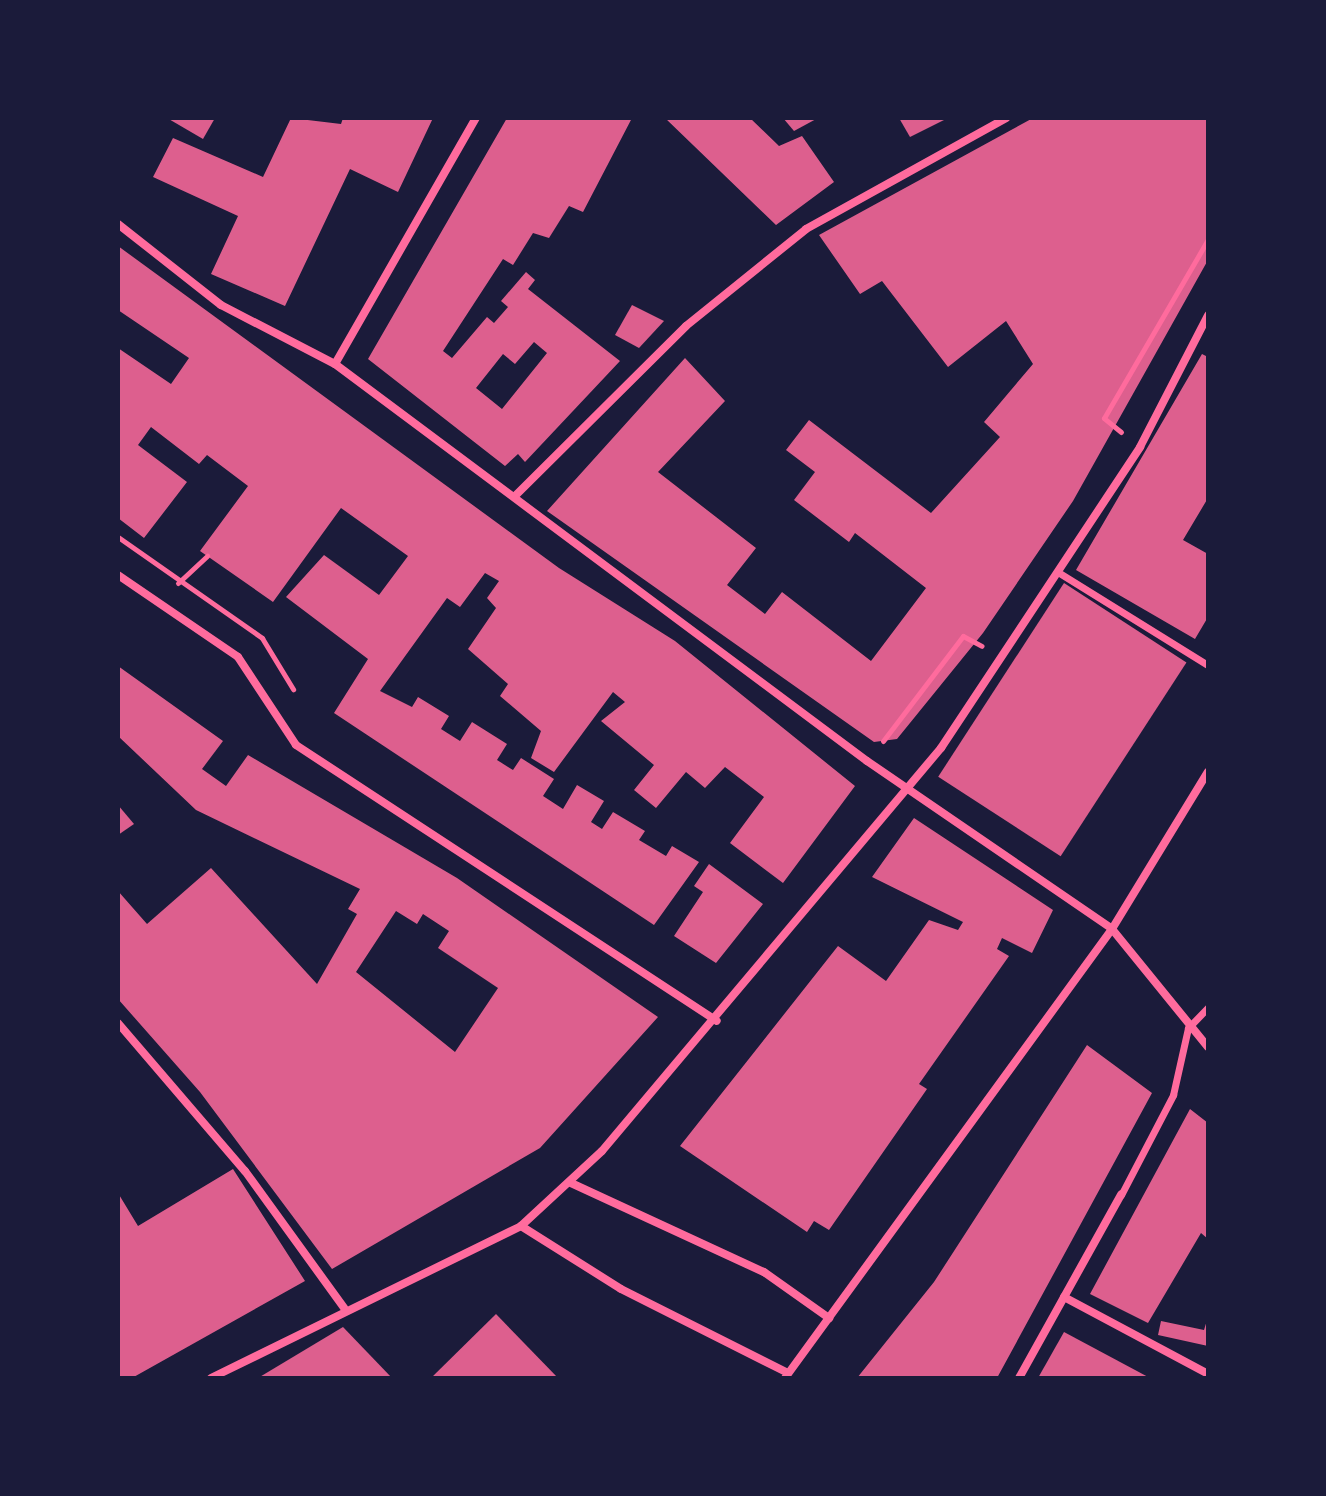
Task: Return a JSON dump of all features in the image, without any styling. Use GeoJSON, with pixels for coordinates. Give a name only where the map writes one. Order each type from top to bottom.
{"type":"FeatureCollection","features":[{"type":"Feature","properties":{"kind":"street"},"geometry":{"type":"LineString","coordinates":[[335,364],[476,118]]}},
{"type":"Feature","properties":{"kind":"street"},"geometry":{"type":"LineString","coordinates":[[515,496],[686,326],[806,229],[1006,118]]}},
{"type":"Feature","properties":{"kind":"street"},"geometry":{"type":"LineString","coordinates":[[118,224],[221,305],[335,364],[910,789],[1112,929],[1188,1028],[1208,1047]]}},
{"type":"Feature","properties":{"kind":"street"},"geometry":{"type":"LineString","coordinates":[[211,1378],[344,1308],[521,1226],[571,1183],[717,1021],[910,789],[1061,574],[1140,447],[1208,315]]}},
{"type":"Feature","properties":{"kind":"street"},"geometry":{"type":"LineString","coordinates":[[1061,574],[1208,665]]}},
{"type":"Feature","properties":{"kind":"street"},"geometry":{"type":"LineString","coordinates":[[118,575],[238,657],[296,745],[717,1021]]}},
{"type":"Feature","properties":{"kind":"street"},"geometry":{"type":"LineString","coordinates":[[521,1226],[621,1289],[786,1376],[1112,929],[1208,772]]}},
{"type":"Feature","properties":{"kind":"street"},"geometry":{"type":"LineString","coordinates":[[1019,1378],[1173,1095],[1188,1028],[1208,1007]]}},
{"type":"Feature","properties":{"kind":"street"},"geometry":{"type":"LineString","coordinates":[[118,1023],[245,1171],[344,1308]]}},
{"type":"Feature","properties":{"kind":"street"},"geometry":{"type":"LineString","coordinates":[[571,1183],[764,1272],[829,1318]]}},
{"type":"Feature","properties":{"kind":"street"},"geometry":{"type":"LineString","coordinates":[[1064,1297],[1208,1374]]}},
{"type":"Feature","properties":{"kind":"path"},"geometry":{"type":"LineString","coordinates":[[1117,429],[1104,418],[1208,239]]}},
{"type":"Feature","properties":{"kind":"path"},"geometry":{"type":"LineString","coordinates":[[118,537],[262,638],[300,700]]}},
{"type":"Feature","properties":{"kind":"path"},"geometry":{"type":"LineString","coordinates":[[162,605],[180,580],[207,556]]}},
{"type":"Feature","properties":{"kind":"path"},"geometry":{"type":"LineString","coordinates":[[883,741],[963,636],[975,642]]}},
{"type":"Feature","properties":{"kind":"building"},"geometry":{"type":"Polygon","coordinates":[[[167,118],[215,118],[203,139],[167,118]]]}},
{"type":"Feature","properties":{"kind":"building"},"geometry":{"type":"Polygon","coordinates":[[[291,118],[341,124],[343,118],[433,118],[398,192],[350,169],[285,306],[211,274],[238,216],[153,177],[173,138],[263,177],[291,118]]]}},
{"type":"Feature","properties":{"kind":"building"},"geometry":{"type":"Polygon","coordinates":[[[507,118],[632,118],[583,212],[569,206],[549,238],[533,233],[513,265],[503,259],[443,351],[452,358],[487,317],[494,323],[508,307],[501,301],[526,272],[535,280],[528,289],[620,361],[525,462],[518,454],[505,466],[368,359],[507,118]],[[534,342],[515,364],[503,354],[476,388],[502,409],[547,353],[534,342]]]}},
{"type":"Feature","properties":{"kind":"building"},"geometry":{"type":"Polygon","coordinates":[[[665,118],[750,118],[779,146],[802,136],[834,182],[776,225],[665,118]]]}},
{"type":"Feature","properties":{"kind":"building"},"geometry":{"type":"Polygon","coordinates":[[[783,118],[818,118],[794,131],[783,118]]]}},
{"type":"Feature","properties":{"kind":"building"},"geometry":{"type":"Polygon","coordinates":[[[899,118],[948,118],[910,137],[899,118]]]}},
{"type":"Feature","properties":{"kind":"building"},"geometry":{"type":"Polygon","coordinates":[[[1033,118],[1208,118],[1208,260],[1073,501],[983,633],[897,739],[874,742],[547,511],[685,358],[725,401],[658,472],[756,548],[727,585],[765,614],[782,592],[871,661],[926,588],[855,533],[849,542],[794,500],[815,472],[786,450],[809,420],[931,513],[1000,437],[984,422],[1033,364],[1006,321],[948,367],[882,281],[860,294],[819,235],[1033,118]]]}},
{"type":"Feature","properties":{"kind":"building"},"geometry":{"type":"Polygon","coordinates":[[[118,246],[559,568],[675,641],[855,786],[783,883],[730,843],[764,797],[725,767],[705,788],[686,772],[656,808],[634,790],[654,765],[601,721],[625,702],[613,692],[554,772],[531,758],[541,731],[500,696],[508,684],[468,649],[496,608],[487,598],[499,581],[485,573],[460,607],[447,598],[380,691],[412,707],[418,697],[449,716],[441,729],[460,741],[472,722],[507,744],[497,760],[513,770],[521,758],[554,779],[543,796],[563,809],[577,785],[604,801],[591,822],[602,829],[613,812],[645,831],[639,840],[666,856],[672,846],[699,862],[654,925],[334,713],[368,659],[286,597],[324,555],[379,595],[408,556],[341,508],[273,602],[200,551],[248,486],[207,455],[199,464],[151,427],[138,445],[187,482],[144,538],[118,518],[118,348],[171,384],[189,358],[118,310],[118,246]]]}},
{"type":"Feature","properties":{"kind":"building"},"geometry":{"type":"Polygon","coordinates":[[[632,305],[664,321],[639,348],[615,335],[632,305]]]}},
{"type":"Feature","properties":{"kind":"building"},"geometry":{"type":"Polygon","coordinates":[[[1202,354],[1208,357],[1208,498],[1183,540],[1208,554],[1208,617],[1195,639],[1076,570],[1202,354]]]}},
{"type":"Feature","properties":{"kind":"building"},"geometry":{"type":"Polygon","coordinates":[[[1064,583],[1186,663],[1061,856],[938,777],[1064,583]]]}},
{"type":"Feature","properties":{"kind":"building"},"geometry":{"type":"Polygon","coordinates":[[[118,666],[223,741],[202,769],[226,786],[248,755],[457,878],[658,1017],[540,1148],[332,1269],[200,1092],[118,999],[118,891],[147,924],[211,868],[317,984],[357,914],[348,909],[360,889],[196,810],[118,736],[118,666]],[[396,911],[356,972],[455,1052],[498,988],[438,948],[449,931],[423,914],[417,924],[396,911]]]}},
{"type":"Feature","properties":{"kind":"building"},"geometry":{"type":"Polygon","coordinates":[[[118,805],[134,824],[118,835],[118,805]]]}},
{"type":"Feature","properties":{"kind":"building"},"geometry":{"type":"Polygon","coordinates":[[[914,818],[1053,910],[1032,953],[1002,938],[997,949],[1009,956],[919,1084],[927,1089],[829,1230],[814,1221],[807,1232],[680,1146],[838,946],[886,981],[929,920],[958,930],[963,922],[872,877],[914,818]]]}},
{"type":"Feature","properties":{"kind":"building"},"geometry":{"type":"Polygon","coordinates":[[[709,864],[763,904],[716,963],[674,936],[703,892],[694,886],[709,864]]]}},
{"type":"Feature","properties":{"kind":"building"},"geometry":{"type":"Polygon","coordinates":[[[1087,1045],[1152,1093],[997,1378],[857,1378],[934,1282],[1087,1045]]]}},
{"type":"Feature","properties":{"kind":"building"},"geometry":{"type":"Polygon","coordinates":[[[1190,1109],[1208,1123],[1208,1239],[1201,1233],[1148,1323],[1090,1294],[1190,1109]]]}},
{"type":"Feature","properties":{"kind":"building"},"geometry":{"type":"Polygon","coordinates":[[[233,1169],[305,1281],[132,1378],[118,1378],[118,1193],[138,1226],[233,1169]]]}},
{"type":"Feature","properties":{"kind":"building"},"geometry":{"type":"Polygon","coordinates":[[[496,1314],[558,1378],[431,1378],[496,1314]]]}},
{"type":"Feature","properties":{"kind":"building"},"geometry":{"type":"Polygon","coordinates":[[[1208,1317],[1208,1346],[1158,1335],[1161,1321],[1204,1330],[1208,1317]]]}},
{"type":"Feature","properties":{"kind":"building"},"geometry":{"type":"Polygon","coordinates":[[[343,1327],[392,1378],[258,1378],[343,1327]]]}},
{"type":"Feature","properties":{"kind":"building"},"geometry":{"type":"Polygon","coordinates":[[[1064,1332],[1150,1378],[1038,1378],[1064,1332]]]}}]}
